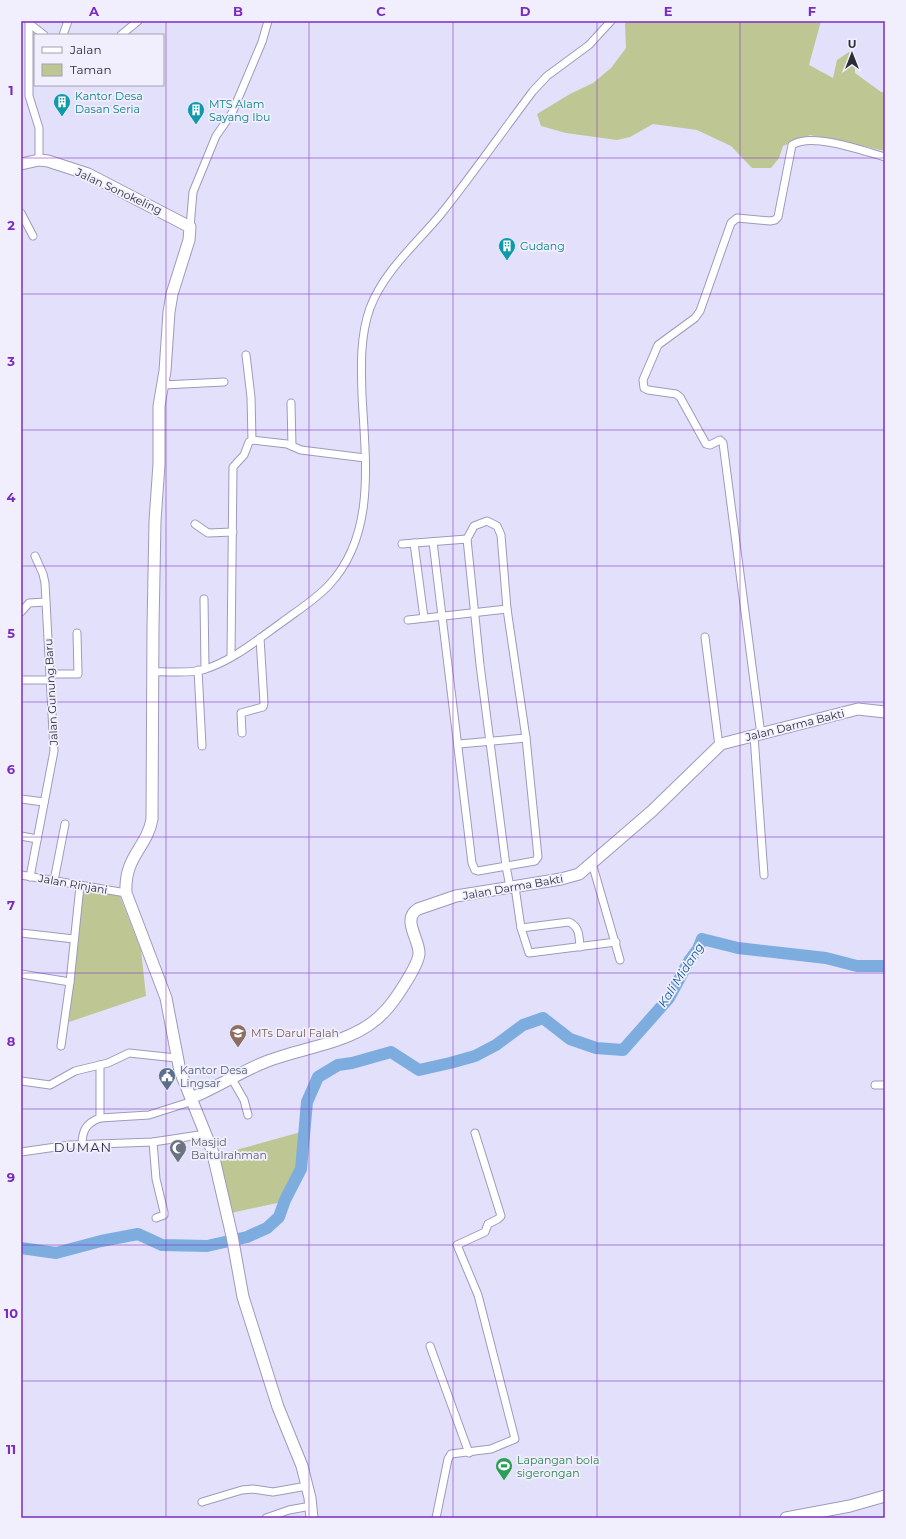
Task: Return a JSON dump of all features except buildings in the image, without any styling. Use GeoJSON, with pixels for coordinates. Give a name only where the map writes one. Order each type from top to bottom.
{"type":"FeatureCollection","features":[{"type":"Feature","properties":{"kind":"street"},"geometry":{"type":"LineString","coordinates":[[63,34],[68,21]]}},
{"type":"Feature","properties":{"kind":"street"},"geometry":{"type":"LineString","coordinates":[[122,34],[138,21]]}},
{"type":"Feature","properties":{"kind":"street"},"geometry":{"type":"LineString","coordinates":[[268,21],[262,42],[232,113],[216,136],[193,192],[188,226],[189,240],[172,294],[169,312],[163,385],[158,421],[159,464],[155,521],[152,818],[147,834],[129,866],[126,878],[126,893],[169,1010],[176,1058],[206,1134],[219,1175],[236,1255],[239,1282],[278,1407],[298,1454],[307,1486],[312,1518]]}},
{"type":"Feature","properties":{"kind":"street"},"geometry":{"type":"LineString","coordinates":[[153,672],[201,670],[231,657],[260,638],[323,591],[343,565],[350,553],[365,503],[365,458],[361,356],[366,321],[381,286],[394,268],[464,184],[532,91],[547,76],[589,45],[611,21]]}},
{"type":"Feature","properties":{"kind":"street"},"geometry":{"type":"LineString","coordinates":[[31,24],[43,34]]}},
{"type":"Feature","properties":{"kind":"street"},"geometry":{"type":"LineString","coordinates":[[31,24],[28,92],[39,128],[39,160]]}},
{"type":"Feature","properties":{"kind":"street"},"geometry":{"type":"LineString","coordinates":[[764,875],[758,735],[723,444],[720,440],[710,445],[706,444],[680,396],[676,394],[648,390],[644,388],[643,380],[658,345],[696,318],[700,311],[731,223],[737,218],[770,221],[778,217],[792,145],[801,141],[822,142],[854,148],[885,157]]}},
{"type":"Feature","properties":{"kind":"street","name":"Jalan Sonokeling"},"geometry":{"type":"LineString","coordinates":[[21,164],[39,160],[52,162],[88,174],[188,226]]}},
{"type":"Feature","properties":{"kind":"street"},"geometry":{"type":"LineString","coordinates":[[22,216],[32,236]]}},
{"type":"Feature","properties":{"kind":"street"},"geometry":{"type":"LineString","coordinates":[[231,657],[233,467],[244,455],[249,442],[252,440],[251,397],[246,355]]}},
{"type":"Feature","properties":{"kind":"street"},"geometry":{"type":"LineString","coordinates":[[163,385],[224,382]]}},
{"type":"Feature","properties":{"kind":"street"},"geometry":{"type":"LineString","coordinates":[[291,403],[292,446]]}},
{"type":"Feature","properties":{"kind":"street"},"geometry":{"type":"LineString","coordinates":[[252,440],[292,446],[301,450],[365,458]]}},
{"type":"Feature","properties":{"kind":"street"},"geometry":{"type":"LineString","coordinates":[[433,542],[473,867],[478,871],[506,866],[535,861],[538,857],[526,738],[507,609],[502,542],[499,529],[492,522],[482,522],[470,531],[466,539],[506,866],[513,887],[529,953],[616,942]]}},
{"type":"Feature","properties":{"kind":"street"},"geometry":{"type":"LineString","coordinates":[[195,524],[208,533],[233,532]]}},
{"type":"Feature","properties":{"kind":"street"},"geometry":{"type":"LineString","coordinates":[[402,544],[466,539]]}},
{"type":"Feature","properties":{"kind":"street"},"geometry":{"type":"LineString","coordinates":[[414,543],[424,618]]}},
{"type":"Feature","properties":{"kind":"street","name":"Jalan Gunung Baru"},"geometry":{"type":"LineString","coordinates":[[30,877],[54,751],[45,579],[35,556]]}},
{"type":"Feature","properties":{"kind":"street"},"geometry":{"type":"LineString","coordinates":[[202,746],[201,670],[204,599]]}},
{"type":"Feature","properties":{"kind":"street"},"geometry":{"type":"LineString","coordinates":[[21,612],[29,603],[46,602]]}},
{"type":"Feature","properties":{"kind":"street"},"geometry":{"type":"LineString","coordinates":[[408,620],[507,609]]}},
{"type":"Feature","properties":{"kind":"street"},"geometry":{"type":"LineString","coordinates":[[21,680],[78,674],[77,633]]}},
{"type":"Feature","properties":{"kind":"street"},"geometry":{"type":"LineString","coordinates":[[705,637],[719,746]]}},
{"type":"Feature","properties":{"kind":"street"},"geometry":{"type":"LineString","coordinates":[[242,733],[240,713],[263,707],[264,703],[260,638]]}},
{"type":"Feature","properties":{"kind":"street","name":"Jalan Darma Bakti"},"geometry":{"type":"LineString","coordinates":[[100,1118],[149,1115],[192,1099],[264,1062],[336,1040],[367,1026],[388,1008],[414,969],[419,955],[410,919],[413,912],[445,899],[567,878],[582,872],[652,811],[694,772],[719,746],[730,741],[858,709],[885,712]]}},
{"type":"Feature","properties":{"kind":"street"},"geometry":{"type":"LineString","coordinates":[[459,744],[526,738]]}},
{"type":"Feature","properties":{"kind":"street"},"geometry":{"type":"LineString","coordinates":[[21,799],[44,802]]}},
{"type":"Feature","properties":{"kind":"street"},"geometry":{"type":"LineString","coordinates":[[54,881],[65,824]]}},
{"type":"Feature","properties":{"kind":"street"},"geometry":{"type":"LineString","coordinates":[[21,836],[37,839]]}},
{"type":"Feature","properties":{"kind":"street"},"geometry":{"type":"LineString","coordinates":[[592,863],[620,960]]}},
{"type":"Feature","properties":{"kind":"street","name":"Jalan Rinjani"},"geometry":{"type":"LineString","coordinates":[[21,875],[126,893]]}},
{"type":"Feature","properties":{"kind":"street"},"geometry":{"type":"LineString","coordinates":[[61,1046],[70,982],[80,886]]}},
{"type":"Feature","properties":{"kind":"street"},"geometry":{"type":"LineString","coordinates":[[522,928],[569,922],[574,924],[578,930],[580,947]]}},
{"type":"Feature","properties":{"kind":"street"},"geometry":{"type":"LineString","coordinates":[[21,933],[74,939]]}},
{"type":"Feature","properties":{"kind":"street"},"geometry":{"type":"LineString","coordinates":[[21,974],[70,982]]}},
{"type":"Feature","properties":{"kind":"street"},"geometry":{"type":"LineString","coordinates":[[21,1081],[50,1085],[80,1069],[100,1066],[131,1052],[159,1057],[176,1058]]}},
{"type":"Feature","properties":{"kind":"street"},"geometry":{"type":"LineString","coordinates":[[82,1145],[86,1126],[100,1118],[100,1066]]}},
{"type":"Feature","properties":{"kind":"street"},"geometry":{"type":"LineString","coordinates":[[232,1079],[244,1100],[248,1115]]}},
{"type":"Feature","properties":{"kind":"street"},"geometry":{"type":"LineString","coordinates":[[875,1084],[885,1085]]}},
{"type":"Feature","properties":{"kind":"street"},"geometry":{"type":"LineString","coordinates":[[21,1152],[82,1145],[153,1142],[206,1134]]}},
{"type":"Feature","properties":{"kind":"street"},"geometry":{"type":"LineString","coordinates":[[436,1518],[449,1456],[455,1453],[469,1453],[491,1449],[515,1439],[478,1295],[457,1245],[485,1232],[488,1224],[500,1217],[475,1134]]}},
{"type":"Feature","properties":{"kind":"street"},"geometry":{"type":"LineString","coordinates":[[153,1142],[156,1179],[164,1212],[164,1215],[156,1218]]}},
{"type":"Feature","properties":{"kind":"street"},"geometry":{"type":"LineString","coordinates":[[430,1346],[469,1453]]}},
{"type":"Feature","properties":{"kind":"street"},"geometry":{"type":"LineString","coordinates":[[202,1502],[242,1490],[253,1489],[273,1492],[307,1486]]}},
{"type":"Feature","properties":{"kind":"street"},"geometry":{"type":"LineString","coordinates":[[786,1518],[850,1506],[885,1496]]}},
{"type":"Feature","properties":{"kind":"street"},"geometry":{"type":"LineString","coordinates":[[266,1518],[289,1510],[311,1506]]}},
{"type":"Feature","properties":{"kind":"green space"},"geometry":{"type":"Polygon","coordinates":[[[627,21],[821,21],[809,65],[833,78],[837,60],[849,52],[854,54],[855,73],[881,92],[885,92],[885,151],[810,135],[783,146],[779,158],[771,168],[752,168],[731,146],[697,130],[653,124],[630,137],[617,140],[566,133],[541,126],[537,114],[570,94],[593,83],[611,68],[626,48],[625,24],[627,21]]]}},
{"type":"Feature","properties":{"kind":"green space"},"geometry":{"type":"Polygon","coordinates":[[[84,887],[119,894],[141,950],[146,996],[69,1022],[84,887]]]}},
{"type":"Feature","properties":{"kind":"green space"},"geometry":{"type":"Polygon","coordinates":[[[301,1132],[298,1169],[282,1202],[231,1213],[218,1155],[301,1132]]]}},
{"type":"Feature","properties":{"kind":"waterway","name":"Kali Midang"},"geometry":{"type":"LineString","coordinates":[[21,1248],[56,1253],[101,1241],[138,1234],[162,1245],[207,1246],[247,1237],[267,1228],[279,1217],[285,1200],[301,1169],[307,1102],[318,1077],[338,1065],[352,1063],[391,1052],[419,1070],[450,1063],[475,1056],[496,1045],[523,1025],[543,1018],[570,1039],[596,1048],[623,1050],[669,998],[689,961],[698,949],[702,939],[738,948],[826,958],[857,966],[885,966]]}},
{"type":"Feature","properties":{"kind":"place","name":"Kantor Desa Dasan Seria"},"geometry":{"type":"Point","coordinates":[62,117]}},
{"type":"Feature","properties":{"kind":"place","name":"MTS Alam Sayang Ibu"},"geometry":{"type":"Point","coordinates":[196,125]}},
{"type":"Feature","properties":{"kind":"place","name":"Gudang"},"geometry":{"type":"Point","coordinates":[507,261]}},
{"type":"Feature","properties":{"kind":"place","name":"MTs Darul Falah"},"geometry":{"type":"Point","coordinates":[238,1048]}},
{"type":"Feature","properties":{"kind":"place","name":"Kantor Desa Lingsar"},"geometry":{"type":"Point","coordinates":[167,1091]}},
{"type":"Feature","properties":{"kind":"place","name":"Masjid Baitulrahman"},"geometry":{"type":"Point","coordinates":[178,1163]}},
{"type":"Feature","properties":{"kind":"place","name":"Lapangan bola sigerongan"},"geometry":{"type":"Point","coordinates":[504,1481]}},
{"type":"Feature","properties":{"kind":"district","name":"DUMAN"},"geometry":{"type":"Point","coordinates":[83,1147]}}]}
